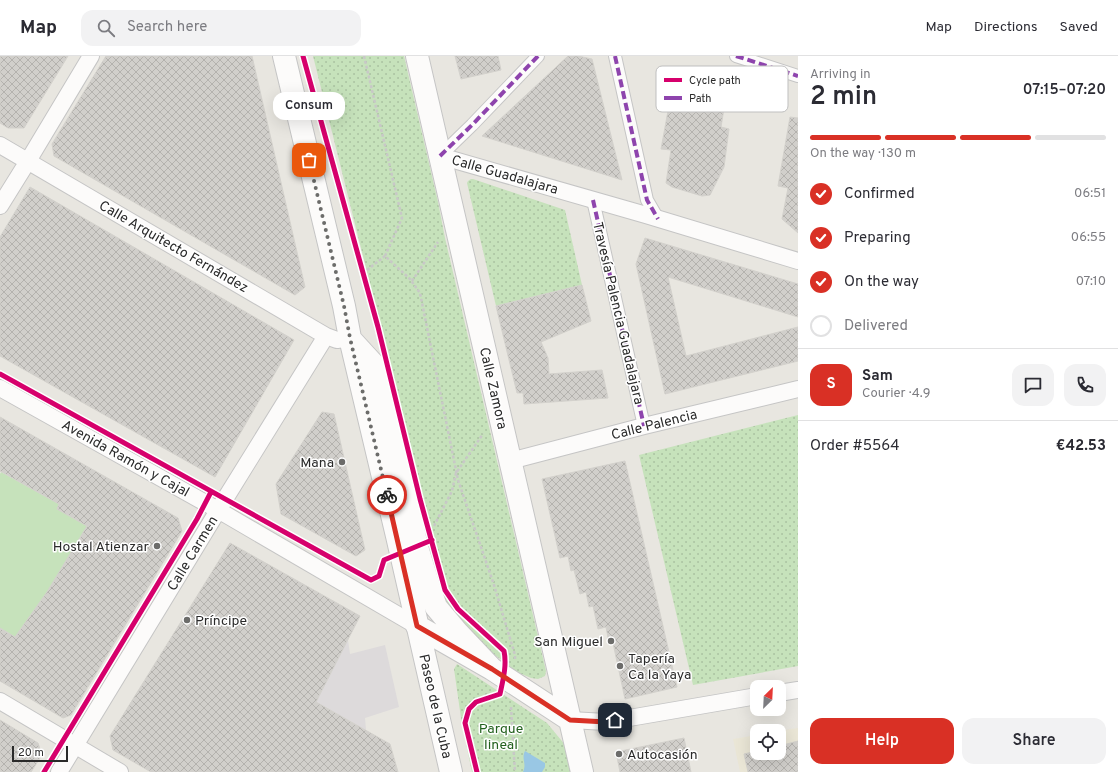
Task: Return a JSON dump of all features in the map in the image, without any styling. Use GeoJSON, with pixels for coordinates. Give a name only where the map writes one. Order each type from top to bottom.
{"type":"FeatureCollection","features":[{"type":"Feature","properties":{"kind":"main road","name":"Paseo de la Cuba"},"geometry":{"type":"LineString","coordinates":[[284,56],[339,286],[451,772]]}},
{"type":"Feature","properties":{"kind":"main road","name":"Calle Zamora"},"geometry":{"type":"LineString","coordinates":[[417,56],[582,772]]}},
{"type":"Feature","properties":{"kind":"main road"},"geometry":{"type":"LineString","coordinates":[[350,338],[374,365],[406,495],[417,547],[436,607],[492,669]]}},
{"type":"Feature","properties":{"kind":"main road"},"geometry":{"type":"LineString","coordinates":[[417,626],[492,669],[570,720]]}},
{"type":"Feature","properties":{"kind":"street"},"geometry":{"type":"LineString","coordinates":[[0,206],[91,56]]}},
{"type":"Feature","properties":{"kind":"street","name":"Calle Guadalajara"},"geometry":{"type":"LineString","coordinates":[[538,56],[440,156],[798,261]]}},
{"type":"Feature","properties":{"kind":"street"},"geometry":{"type":"LineString","coordinates":[[615,56],[647,200],[658,219]]}},
{"type":"Feature","properties":{"kind":"street"},"geometry":{"type":"LineString","coordinates":[[736,56],[767,66]]}},
{"type":"Feature","properties":{"kind":"street"},"geometry":{"type":"LineString","coordinates":[[788,73],[798,76]]}},
{"type":"Feature","properties":{"kind":"street","name":"Calle Arquitecto Fernández"},"geometry":{"type":"LineString","coordinates":[[0,145],[326,336],[337,340],[350,338]]}},
{"type":"Feature","properties":{"kind":"street","name":"Travesía Palencia Guadalajara"},"geometry":{"type":"LineString","coordinates":[[593,200],[644,426]]}},
{"type":"Feature","properties":{"kind":"street","name":"Calle Carmen"},"geometry":{"type":"LineString","coordinates":[[59,772],[218,510],[326,336]]}},
{"type":"Feature","properties":{"kind":"street","name":"Avenida Ramón y Cajal"},"geometry":{"type":"LineString","coordinates":[[0,388],[218,510],[417,626]]}},
{"type":"Feature","properties":{"kind":"street","name":"Calle Palencia"},"geometry":{"type":"LineString","coordinates":[[510,461],[644,426],[798,389]]}},
{"type":"Feature","properties":{"kind":"street"},"geometry":{"type":"LineString","coordinates":[[786,692],[798,690]]}},
{"type":"Feature","properties":{"kind":"street"},"geometry":{"type":"LineString","coordinates":[[570,720],[606,722],[750,697]]}},
{"type":"Feature","properties":{"kind":"street"},"geometry":{"type":"LineString","coordinates":[[0,701],[120,772]]}},
{"type":"Feature","properties":{"kind":"path"},"geometry":{"type":"LineString","coordinates":[[364,56],[402,218],[385,256],[367,270]]}},
{"type":"Feature","properties":{"kind":"path"},"geometry":{"type":"LineString","coordinates":[[412,281],[441,239]]}},
{"type":"Feature","properties":{"kind":"path"},"geometry":{"type":"LineString","coordinates":[[385,256],[412,281],[420,293],[456,473],[494,585],[515,656],[515,663]]}},
{"type":"Feature","properties":{"kind":"path"},"geometry":{"type":"LineString","coordinates":[[432,530],[452,491],[456,473],[483,434]]}},
{"type":"Feature","properties":{"kind":"path"},"geometry":{"type":"LineString","coordinates":[[511,707],[515,772]]}},
{"type":"Feature","properties":{"kind":"shaded area"},"geometry":{"type":"Polygon","coordinates":[[[348,640],[350,654],[385,645],[399,707],[365,718],[366,730],[316,702],[348,640]]]}},
{"type":"Feature","properties":{"kind":"shaded area"},"geometry":{"type":"Polygon","coordinates":[[[798,728],[798,772],[740,772],[733,739],[750,736],[750,760],[786,760],[786,730],[798,728]]]}},
{"type":"Feature","properties":{"kind":"green space","name":"Parque lineal"},"geometry":{"type":"Polygon","coordinates":[[[313,56],[404,56],[546,671],[545,676],[538,679],[531,678],[517,672],[465,632],[439,597],[432,568],[431,549],[378,316],[313,56]]]}},
{"type":"Feature","properties":{"kind":"green space"},"geometry":{"type":"Polygon","coordinates":[[[471,179],[565,210],[582,285],[496,306],[467,183],[471,179]]]}},
{"type":"Feature","properties":{"kind":"green space"},"geometry":{"type":"Polygon","coordinates":[[[798,415],[798,666],[693,685],[639,455],[798,415]]]}},
{"type":"Feature","properties":{"kind":"green space"},"geometry":{"type":"Polygon","coordinates":[[[1,472],[59,504],[57,509],[87,526],[47,592],[15,637],[0,628],[1,472]]]}},
{"type":"Feature","properties":{"kind":"green space","name":"Parque lineal"},"geometry":{"type":"Polygon","coordinates":[[[457,664],[547,723],[566,746],[574,772],[472,772],[462,725],[454,669],[457,664]]]}},
{"type":"Feature","properties":{"kind":"water"},"geometry":{"type":"Polygon","coordinates":[[[525,751],[545,763],[545,767],[542,772],[523,772],[525,751]]]}},
{"type":"Feature","properties":{"kind":"building"},"geometry":{"type":"Polygon","coordinates":[[[0,56],[68,56],[24,128],[8,128],[0,123],[0,56]]]}},
{"type":"Feature","properties":{"kind":"building"},"geometry":{"type":"Polygon","coordinates":[[[106,56],[252,56],[305,287],[295,295],[54,156],[52,144],[106,56]]]}},
{"type":"Feature","properties":{"kind":"building"},"geometry":{"type":"Polygon","coordinates":[[[455,56],[498,56],[501,70],[461,79],[455,56]]]}},
{"type":"Feature","properties":{"kind":"building"},"geometry":{"type":"Polygon","coordinates":[[[568,56],[578,56],[592,59],[622,180],[482,136],[568,56]]]}},
{"type":"Feature","properties":{"kind":"building"},"geometry":{"type":"Polygon","coordinates":[[[668,112],[723,112],[721,127],[729,129],[724,167],[710,195],[702,196],[672,187],[666,183],[671,150],[661,149],[668,112]]]}},
{"type":"Feature","properties":{"kind":"building"},"geometry":{"type":"Polygon","coordinates":[[[790,117],[798,118],[798,233],[782,219],[788,188],[778,186],[790,117]]]}},
{"type":"Feature","properties":{"kind":"building"},"geometry":{"type":"Polygon","coordinates":[[[30,187],[294,340],[215,477],[0,356],[0,237],[30,187]]]}},
{"type":"Feature","properties":{"kind":"building"},"geometry":{"type":"Polygon","coordinates":[[[645,238],[798,284],[798,317],[668,277],[686,356],[798,327],[798,361],[665,394],[636,264],[645,238]]]}},
{"type":"Feature","properties":{"kind":"building"},"geometry":{"type":"Polygon","coordinates":[[[582,285],[591,321],[541,342],[548,358],[549,374],[602,370],[608,398],[524,404],[523,393],[517,393],[496,306],[582,285]]]}},
{"type":"Feature","properties":{"kind":"building"},"geometry":{"type":"Polygon","coordinates":[[[322,412],[334,414],[365,550],[356,556],[281,514],[276,484],[322,412]]]}},
{"type":"Feature","properties":{"kind":"building"},"geometry":{"type":"Polygon","coordinates":[[[0,417],[178,518],[182,531],[71,715],[63,718],[0,681],[0,628],[15,637],[47,592],[87,526],[57,509],[59,504],[0,471],[0,417]]]}},
{"type":"Feature","properties":{"kind":"building"},"geometry":{"type":"Polygon","coordinates":[[[625,461],[677,687],[625,699],[613,643],[609,643],[606,627],[598,629],[593,606],[589,607],[586,592],[580,594],[574,570],[571,571],[568,556],[560,558],[542,479],[625,461]]]}},
{"type":"Feature","properties":{"kind":"building"},"geometry":{"type":"Polygon","coordinates":[[[230,543],[360,616],[316,702],[390,744],[398,772],[151,772],[113,750],[110,736],[230,543]]]}},
{"type":"Feature","properties":{"kind":"building"},"geometry":{"type":"Polygon","coordinates":[[[0,720],[38,743],[42,755],[31,772],[0,772],[0,720]]]}},
{"type":"Feature","properties":{"kind":"building"},"geometry":{"type":"Polygon","coordinates":[[[684,738],[691,772],[620,772],[616,752],[684,738]]]}},
{"type":"Feature","properties":{"kind":"building"},"geometry":{"type":"Polygon","coordinates":[[[798,741],[798,772],[748,772],[744,754],[750,753],[750,760],[786,760],[786,744],[798,741]]]}},
{"type":"Feature","properties":{"kind":"marked path"},"geometry":{"type":"LineString","coordinates":[[440,156],[538,56]]}},
{"type":"Feature","properties":{"kind":"marked path"},"geometry":{"type":"LineString","coordinates":[[615,56],[647,200],[658,219]]}},
{"type":"Feature","properties":{"kind":"marked path"},"geometry":{"type":"LineString","coordinates":[[736,56],[767,66]]}},
{"type":"Feature","properties":{"kind":"marked path"},"geometry":{"type":"LineString","coordinates":[[788,73],[798,76]]}},
{"type":"Feature","properties":{"kind":"marked path"},"geometry":{"type":"LineString","coordinates":[[593,200],[644,426]]}},
{"type":"Feature","properties":{"kind":"cycle path"},"geometry":{"type":"LineString","coordinates":[[303,56],[378,327],[420,499],[445,590],[458,609],[504,651],[505,667],[500,694],[476,702],[469,709],[465,723],[477,772]]}},
{"type":"Feature","properties":{"kind":"cycle path"},"geometry":{"type":"LineString","coordinates":[[0,374],[371,580],[379,576],[384,560],[432,540]]}},
{"type":"Feature","properties":{"kind":"cycle path"},"geometry":{"type":"LineString","coordinates":[[44,772],[197,519],[211,492]]}},
{"type":"Feature","properties":{"kind":"way so far"},"geometry":{"type":"LineString","coordinates":[[309,160],[387,495]]}},
{"type":"Feature","properties":{"kind":"place","name":"Consum"},"geometry":{"type":"Point","coordinates":[309,160]}},
{"type":"Feature","properties":{"kind":"place","name":"Mana"},"geometry":{"type":"Point","coordinates":[342,462]}},
{"type":"Feature","properties":{"kind":"place","name":"Hostal Atienzar"},"geometry":{"type":"Point","coordinates":[157,546]}},
{"type":"Feature","properties":{"kind":"place","name":"Príncipe"},"geometry":{"type":"Point","coordinates":[187,620]}},
{"type":"Feature","properties":{"kind":"place","name":"San Miguel"},"geometry":{"type":"Point","coordinates":[611,641]}},
{"type":"Feature","properties":{"kind":"place","name":"Tapería Ca la Yaya"},"geometry":{"type":"Point","coordinates":[620,666]}},
{"type":"Feature","properties":{"kind":"place","name":"Autocasión"},"geometry":{"type":"Point","coordinates":[619,754]}},
{"type":"Feature","properties":{"kind":"route"},"geometry":{"type":"LineString","coordinates":[[387,495],[417,626],[492,669],[570,720],[606,722],[615,720]]}}]}
